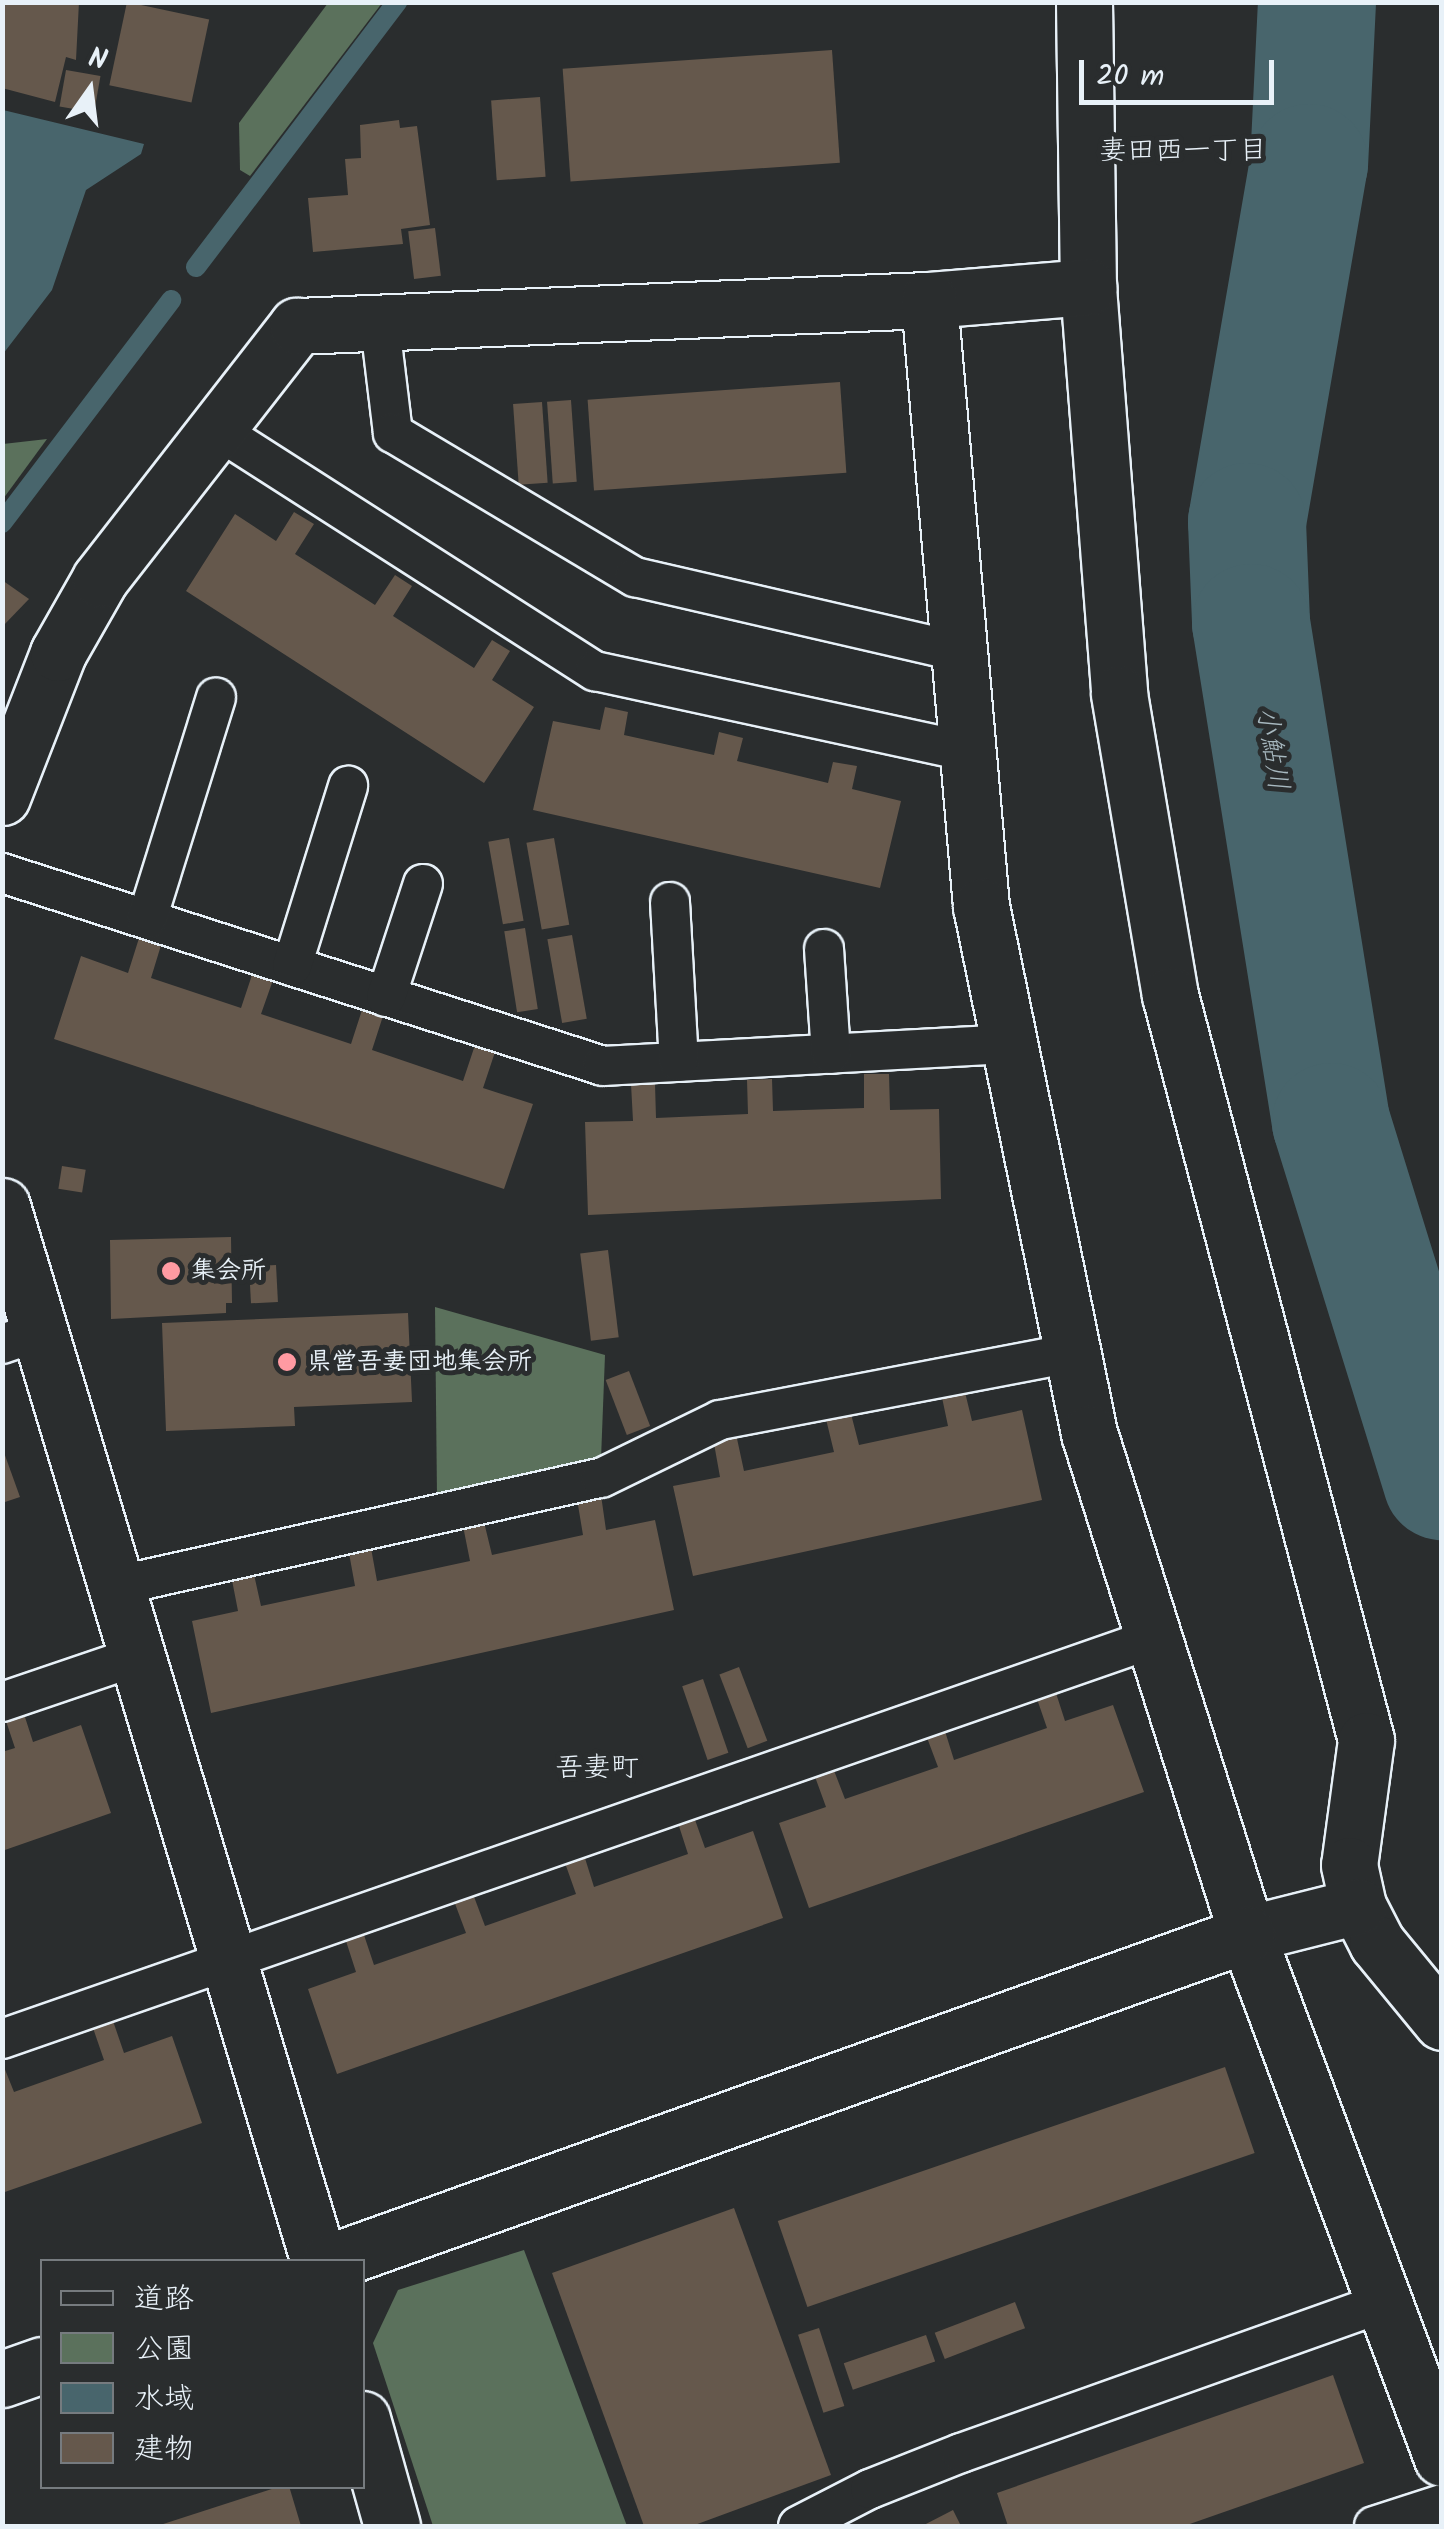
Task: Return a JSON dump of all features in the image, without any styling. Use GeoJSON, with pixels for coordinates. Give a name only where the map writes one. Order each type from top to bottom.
{"type":"FeatureCollection","features":[{"type":"Feature","properties":{"kind":"street"},"geometry":{"type":"LineString","coordinates":[[1084,2],[1088,286],[1119,694],[1170,996],[1366,1740],[1349,1865],[1358,1906],[1377,1943],[1442,2022]]}},
{"type":"Feature","properties":{"kind":"street"},"geometry":{"type":"LineString","coordinates":[[2,797],[58,653],[100,579],[298,326],[380,326],[928,300],[1088,286]]}},
{"type":"Feature","properties":{"kind":"street"},"geometry":{"type":"LineString","coordinates":[[928,300],[955,651],[980,906],[1089,1433],[1247,1934],[1442,2458]]}},
{"type":"Feature","properties":{"kind":"street"},"geometry":{"type":"LineString","coordinates":[[2,1206],[19,1338],[116,1586],[317,2259]]}},
{"type":"Feature","properties":{"kind":"street"},"geometry":{"type":"LineString","coordinates":[[338,2259],[1247,1934],[1358,1906]]}},
{"type":"Feature","properties":{"kind":"street"},"geometry":{"type":"LineString","coordinates":[[2,2379],[40,2365]]}},
{"type":"Feature","properties":{"kind":"street"},"geometry":{"type":"LineString","coordinates":[[365,2430],[392,2526]]}},
{"type":"Feature","properties":{"kind":"lane"},"geometry":{"type":"LineString","coordinates":[[380,326],[392,433],[634,577],[955,651]]}},
{"type":"Feature","properties":{"kind":"lane"},"geometry":{"type":"LineString","coordinates":[[216,429],[595,671],[964,750]]}},
{"type":"Feature","properties":{"kind":"lane"},"geometry":{"type":"LineString","coordinates":[[147,919],[216,698]]}},
{"type":"Feature","properties":{"kind":"lane"},"geometry":{"type":"LineString","coordinates":[[292,966],[348,786]]}},
{"type":"Feature","properties":{"kind":"lane"},"geometry":{"type":"LineString","coordinates":[[2,873],[603,1066],[1006,1044]]}},
{"type":"Feature","properties":{"kind":"lane"},"geometry":{"type":"LineString","coordinates":[[386,997],[423,884]]}},
{"type":"Feature","properties":{"kind":"lane"},"geometry":{"type":"LineString","coordinates":[[670,902],[679,1062]]}},
{"type":"Feature","properties":{"kind":"lane"},"geometry":{"type":"LineString","coordinates":[[824,950],[831,1054]]}},
{"type":"Feature","properties":{"kind":"lane"},"geometry":{"type":"LineString","coordinates":[[116,1586],[601,1478],[720,1420],[1071,1353]]}},
{"type":"Feature","properties":{"kind":"lane"},"geometry":{"type":"LineString","coordinates":[[2,2039],[1154,1638]]}},
{"type":"Feature","properties":{"kind":"lane"},"geometry":{"type":"LineString","coordinates":[[2,1702],[137,1656]]}},
{"type":"Feature","properties":{"kind":"lane"},"geometry":{"type":"LineString","coordinates":[[798,2526],[870,2489],[962,2453],[1382,2303]]}},
{"type":"Feature","properties":{"kind":"lane"},"geometry":{"type":"LineString","coordinates":[[1374,2526],[1442,2504]]}},
{"type":"Feature","properties":{"kind":"green space"},"geometry":{"type":"Polygon","coordinates":[[[328,3],[382,3],[250,176],[240,170],[239,123],[328,3]]]}},
{"type":"Feature","properties":{"kind":"green space"},"geometry":{"type":"Polygon","coordinates":[[[47,439],[3,499],[3,444],[47,439]]]}},
{"type":"Feature","properties":{"kind":"green space"},"geometry":{"type":"Polygon","coordinates":[[[435,1307],[605,1355],[601,1459],[437,1497],[435,1307]]]}},
{"type":"Feature","properties":{"kind":"green space"},"geometry":{"type":"Polygon","coordinates":[[[524,2250],[627,2526],[433,2526],[373,2343],[398,2290],[524,2250]]]}},
{"type":"Feature","properties":{"kind":"water"},"geometry":{"type":"Polygon","coordinates":[[[3,110],[144,144],[141,154],[86,190],[52,290],[3,354],[3,110]]]}},
{"type":"Feature","properties":{"kind":"building"},"geometry":{"type":"Polygon","coordinates":[[[2,2],[79,2],[76,60],[66,57],[55,102],[2,88],[2,2]]]}},
{"type":"Feature","properties":{"kind":"building"},"geometry":{"type":"Polygon","coordinates":[[[127,2],[209,19],[191,103],[109,85],[127,2]]]}},
{"type":"Feature","properties":{"kind":"building"},"geometry":{"type":"Polygon","coordinates":[[[832,50],[840,163],[571,182],[563,69],[832,50]]]}},
{"type":"Feature","properties":{"kind":"building"},"geometry":{"type":"Polygon","coordinates":[[[66,70],[100,76],[94,113],[60,106],[66,70]]]}},
{"type":"Feature","properties":{"kind":"building"},"geometry":{"type":"Polygon","coordinates":[[[540,97],[546,177],[497,180],[491,100],[540,97]]]}},
{"type":"Feature","properties":{"kind":"building"},"geometry":{"type":"Polygon","coordinates":[[[399,120],[400,128],[417,126],[430,225],[401,229],[403,244],[313,252],[308,198],[348,195],[345,159],[361,158],[360,125],[399,120]]]}},
{"type":"Feature","properties":{"kind":"building"},"geometry":{"type":"Polygon","coordinates":[[[435,228],[441,276],[414,279],[408,231],[435,228]]]}},
{"type":"Feature","properties":{"kind":"building"},"geometry":{"type":"Polygon","coordinates":[[[840,382],[846,473],[594,490],[588,400],[840,382]]]}},
{"type":"Feature","properties":{"kind":"building"},"geometry":{"type":"Polygon","coordinates":[[[571,400],[577,482],[553,483],[547,402],[571,400]]]}},
{"type":"Feature","properties":{"kind":"building"},"geometry":{"type":"Polygon","coordinates":[[[542,402],[548,483],[519,485],[513,404],[542,402]]]}},
{"type":"Feature","properties":{"kind":"building"},"geometry":{"type":"Polygon","coordinates":[[[294,512],[314,524],[295,554],[375,605],[395,575],[412,586],[393,616],[474,668],[492,640],[510,651],[492,680],[534,707],[484,783],[186,591],[235,514],[276,541],[294,512]]]}},
{"type":"Feature","properties":{"kind":"building"},"geometry":{"type":"Polygon","coordinates":[[[2,580],[29,599],[2,627],[2,580]]]}},
{"type":"Feature","properties":{"kind":"building"},"geometry":{"type":"Polygon","coordinates":[[[605,707],[628,712],[624,735],[714,755],[719,732],[743,738],[737,761],[828,783],[833,762],[857,766],[852,789],[901,801],[880,888],[533,810],[553,721],[600,730],[605,707]]]}},
{"type":"Feature","properties":{"kind":"building"},"geometry":{"type":"Polygon","coordinates":[[[509,838],[524,921],[503,924],[488,842],[509,838]]]}},
{"type":"Feature","properties":{"kind":"building"},"geometry":{"type":"Polygon","coordinates":[[[554,838],[569,925],[542,930],[526,843],[554,838]]]}},
{"type":"Feature","properties":{"kind":"building"},"geometry":{"type":"Polygon","coordinates":[[[525,928],[538,1009],[517,1012],[504,931],[525,928]]]}},
{"type":"Feature","properties":{"kind":"building"},"geometry":{"type":"Polygon","coordinates":[[[140,935],[162,942],[151,978],[241,1008],[253,972],[273,980],[261,1014],[351,1044],[362,1010],[383,1016],[372,1050],[463,1081],[475,1045],[495,1052],[483,1088],[533,1104],[504,1189],[54,1039],[81,956],[128,973],[140,935]]]}},
{"type":"Feature","properties":{"kind":"building"},"geometry":{"type":"Polygon","coordinates":[[[572,935],[587,1019],[562,1023],[547,939],[572,935]]]}},
{"type":"Feature","properties":{"kind":"building"},"geometry":{"type":"Polygon","coordinates":[[[864,1074],[889,1074],[890,1110],[939,1109],[941,1199],[588,1215],[585,1122],[633,1121],[631,1084],[655,1084],[656,1118],[748,1114],[747,1080],[772,1079],[773,1111],[864,1108],[864,1074]]]}},
{"type":"Feature","properties":{"kind":"building"},"geometry":{"type":"Polygon","coordinates":[[[62,1166],[86,1170],[82,1192],[58,1189],[62,1166]]]}},
{"type":"Feature","properties":{"kind":"building","name":"集会所"},"geometry":{"type":"Polygon","coordinates":[[[231,1237],[232,1303],[226,1303],[226,1313],[111,1319],[110,1240],[231,1237]]]}},
{"type":"Feature","properties":{"kind":"building"},"geometry":{"type":"Polygon","coordinates":[[[608,1250],[619,1337],[591,1341],[580,1253],[608,1250]]]}},
{"type":"Feature","properties":{"kind":"building"},"geometry":{"type":"Polygon","coordinates":[[[276,1265],[278,1302],[251,1303],[249,1266],[276,1265]]]}},
{"type":"Feature","properties":{"kind":"building","name":"県営吾妻団地集会所"},"geometry":{"type":"Polygon","coordinates":[[[408,1313],[412,1402],[294,1407],[295,1426],[166,1431],[162,1323],[408,1313]]]}},
{"type":"Feature","properties":{"kind":"building"},"geometry":{"type":"Polygon","coordinates":[[[629,1371],[650,1426],[627,1435],[606,1380],[629,1371]]]}},
{"type":"Feature","properties":{"kind":"building"},"geometry":{"type":"Polygon","coordinates":[[[963,1384],[972,1421],[1022,1410],[1042,1500],[693,1576],[673,1486],[720,1477],[713,1438],[736,1434],[744,1471],[834,1452],[825,1415],[850,1410],[859,1445],[948,1426],[940,1388],[963,1384]]]}},
{"type":"Feature","properties":{"kind":"building"},"geometry":{"type":"Polygon","coordinates":[[[2,1447],[20,1497],[2,1503],[2,1447]]]}},
{"type":"Feature","properties":{"kind":"building"},"geometry":{"type":"Polygon","coordinates":[[[601,1495],[606,1530],[655,1520],[674,1610],[211,1713],[192,1621],[238,1611],[231,1575],[253,1570],[261,1606],[355,1586],[349,1553],[371,1548],[377,1581],[470,1561],[463,1526],[484,1522],[492,1555],[583,1535],[577,1499],[601,1495]]]}},
{"type":"Feature","properties":{"kind":"building"},"geometry":{"type":"Polygon","coordinates":[[[739,1667],[767,1741],[748,1748],[719,1675],[739,1667]]]}},
{"type":"Feature","properties":{"kind":"building"},"geometry":{"type":"Polygon","coordinates":[[[703,1679],[728,1753],[708,1760],[682,1686],[703,1679]]]}},
{"type":"Feature","properties":{"kind":"building"},"geometry":{"type":"Polygon","coordinates":[[[1055,1690],[1065,1721],[1113,1705],[1144,1792],[809,1908],[779,1823],[826,1807],[814,1774],[833,1768],[845,1799],[938,1767],[926,1735],[944,1728],[954,1760],[1047,1728],[1036,1696],[1055,1690]]]}},
{"type":"Feature","properties":{"kind":"building"},"geometry":{"type":"Polygon","coordinates":[[[24,1714],[33,1742],[81,1725],[111,1813],[2,1851],[2,1752],[15,1748],[6,1721],[24,1714]]]}},
{"type":"Feature","properties":{"kind":"building"},"geometry":{"type":"Polygon","coordinates":[[[694,1817],[705,1848],[753,1831],[783,1918],[337,2074],[308,1989],[356,1972],[345,1938],[363,1932],[374,1965],[466,1933],[454,1901],[473,1894],[485,1926],[576,1894],[565,1863],[584,1855],[594,1887],[688,1854],[678,1823],[694,1817]]]}},
{"type":"Feature","properties":{"kind":"building"},"geometry":{"type":"Polygon","coordinates":[[[113,2021],[124,2053],[172,2036],[202,2123],[2,2193],[2,2062],[14,2092],[104,2060],[93,2028],[113,2021]]]}},
{"type":"Feature","properties":{"kind":"building"},"geometry":{"type":"Polygon","coordinates":[[[1225,2067],[1255,2153],[807,2307],[778,2221],[1225,2067]]]}},
{"type":"Feature","properties":{"kind":"building"},"geometry":{"type":"Polygon","coordinates":[[[734,2208],[831,2475],[692,2526],[644,2526],[552,2273],[734,2208]]]}},
{"type":"Feature","properties":{"kind":"building"},"geometry":{"type":"Polygon","coordinates":[[[1015,2302],[1025,2328],[945,2359],[935,2333],[1015,2302]]]}},
{"type":"Feature","properties":{"kind":"building"},"geometry":{"type":"Polygon","coordinates":[[[819,2328],[844,2406],[823,2413],[798,2335],[819,2328]]]}},
{"type":"Feature","properties":{"kind":"building"},"geometry":{"type":"Polygon","coordinates":[[[926,2335],[935,2361],[853,2390],[844,2363],[926,2335]]]}},
{"type":"Feature","properties":{"kind":"building"},"geometry":{"type":"Polygon","coordinates":[[[1333,2375],[1364,2463],[1184,2526],[1008,2526],[997,2493],[1333,2375]]]}},
{"type":"Feature","properties":{"kind":"building"},"geometry":{"type":"Polygon","coordinates":[[[272,2489],[290,2489],[301,2526],[157,2526],[272,2489]]]}},
{"type":"Feature","properties":{"kind":"building"},"geometry":{"type":"Polygon","coordinates":[[[953,2510],[961,2526],[922,2526],[953,2510]]]}},
{"type":"Feature","properties":{"kind":"waterway"},"geometry":{"type":"LineString","coordinates":[[196,267],[397,2]]}},
{"type":"Feature","properties":{"kind":"waterway","name":"小鮎川"},"geometry":{"type":"LineString","coordinates":[[1317,2],[1309,163],[1247,522],[1251,623],[1331,1122],[1442,1481]]}},
{"type":"Feature","properties":{"kind":"waterway"},"geometry":{"type":"LineString","coordinates":[[2,523],[171,300]]}},
{"type":"Feature","properties":{"kind":"place","name":"集会所"},"geometry":{"type":"Point","coordinates":[171,1271]}},
{"type":"Feature","properties":{"kind":"place","name":"県営吾妻団地集会所"},"geometry":{"type":"Point","coordinates":[287,1362]}},
{"type":"Feature","properties":{"kind":"district","name":"妻田西一丁目"},"geometry":{"type":"Point","coordinates":[1183,152]}},
{"type":"Feature","properties":{"kind":"district","name":"吾妻町"},"geometry":{"type":"Point","coordinates":[597,1769]}}]}
